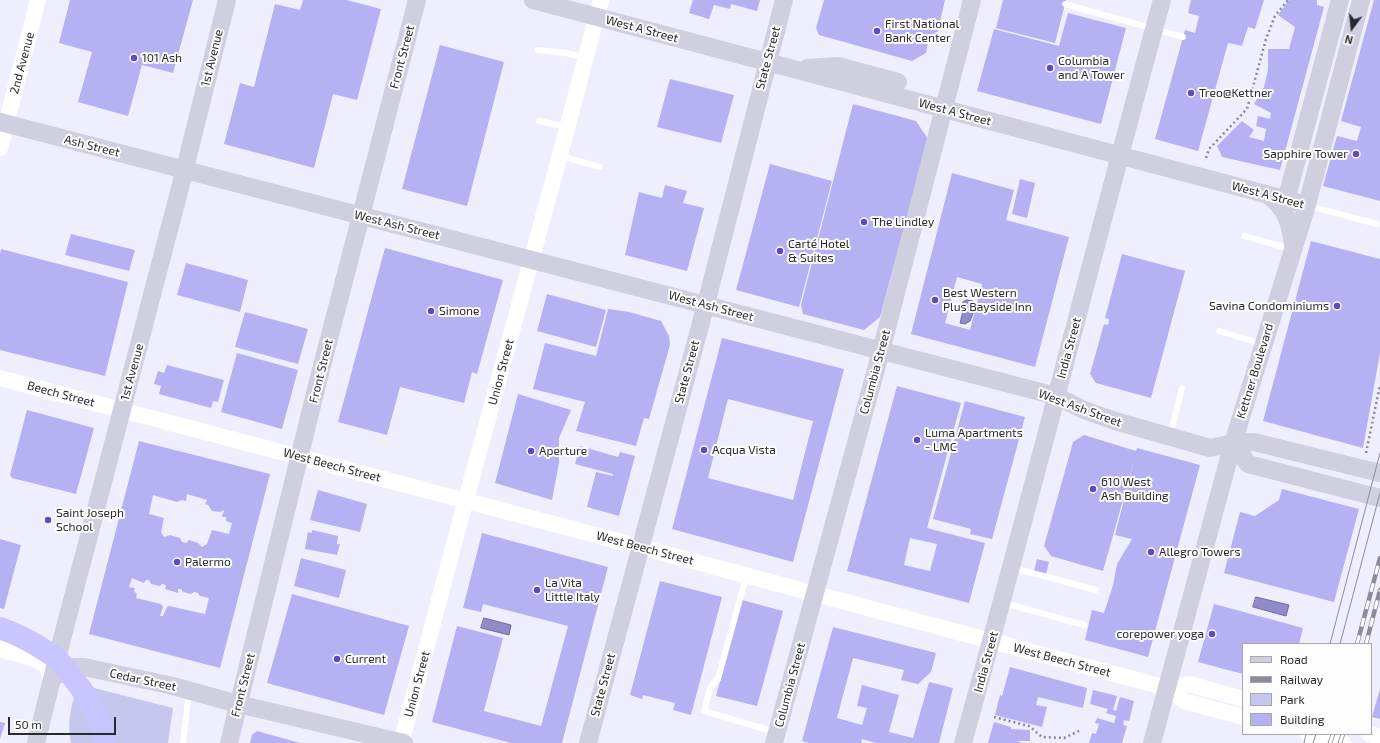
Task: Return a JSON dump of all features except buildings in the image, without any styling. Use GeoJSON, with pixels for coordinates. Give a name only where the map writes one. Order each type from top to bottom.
{"type":"FeatureCollection","features":[{"type":"Feature","properties":{"kind":"highway"},"geometry":{"type":"LineString","coordinates":[[0,628],[28,641],[53,656],[71,676],[94,709],[106,743]]}},
{"type":"Feature","properties":{"kind":"main road","name":"1st Avenue"},"geometry":{"type":"LineString","coordinates":[[36,743],[185,170],[227,0]]}},
{"type":"Feature","properties":{"kind":"main road","name":"Front Street"},"geometry":{"type":"LineString","coordinates":[[228,743],[299,457],[417,0]]}},
{"type":"Feature","properties":{"kind":"main road","name":"West A Street"},"geometry":{"type":"LineString","coordinates":[[533,0],[599,8],[792,69],[1307,205]]}},
{"type":"Feature","properties":{"kind":"main road","name":"State Street"},"geometry":{"type":"LineString","coordinates":[[588,743],[706,304],[784,0]]}},
{"type":"Feature","properties":{"kind":"main road","name":"Columbia Street"},"geometry":{"type":"LineString","coordinates":[[775,738],[881,351],[972,0]]}},
{"type":"Feature","properties":{"kind":"main road","name":"India Street"},"geometry":{"type":"LineString","coordinates":[[963,743],[992,641],[1119,156],[1162,0]]}},
{"type":"Feature","properties":{"kind":"main road"},"geometry":{"type":"LineString","coordinates":[[1286,200],[1340,0]]}},
{"type":"Feature","properties":{"kind":"main road","name":"Kettner Boulevard"},"geometry":{"type":"LineString","coordinates":[[1152,743],[1233,443],[1307,205],[1361,0]]}},
{"type":"Feature","properties":{"kind":"main road"},"geometry":{"type":"LineString","coordinates":[[792,69],[838,66],[898,82]]}},
{"type":"Feature","properties":{"kind":"main road","name":"Ash Street"},"geometry":{"type":"LineString","coordinates":[[3,123],[185,170]]}},
{"type":"Feature","properties":{"kind":"main road","name":"West Ash Street"},"geometry":{"type":"LineString","coordinates":[[185,170],[1056,396],[1084,410],[1115,421],[1210,448],[1233,443],[1254,442],[1380,473]]}},
{"type":"Feature","properties":{"kind":"main road"},"geometry":{"type":"LineString","coordinates":[[1267,195],[1276,201],[1284,210],[1290,226],[1293,250]]}},
{"type":"Feature","properties":{"kind":"main road"},"geometry":{"type":"LineString","coordinates":[[1233,443],[1248,464],[1380,498]]}},
{"type":"Feature","properties":{"kind":"main road","name":"Cedar Street"},"geometry":{"type":"LineString","coordinates":[[51,681],[62,672],[78,666],[189,690],[238,704],[402,743]]}},
{"type":"Feature","properties":{"kind":"street","name":"2nd Avenue"},"geometry":{"type":"LineString","coordinates":[[0,148],[3,123],[38,0]]}},
{"type":"Feature","properties":{"kind":"street","name":"Union Street"},"geometry":{"type":"LineString","coordinates":[[402,743],[599,8]]}},
{"type":"Feature","properties":{"kind":"street","name":"Beech Street"},"geometry":{"type":"LineString","coordinates":[[0,378],[122,410]]}},
{"type":"Feature","properties":{"kind":"street","name":"West Beech Street"},"geometry":{"type":"LineString","coordinates":[[122,410],[1167,688],[1184,701],[1242,717]]}},
{"type":"Feature","properties":{"kind":"street"},"geometry":{"type":"LineString","coordinates":[[2,653],[33,658],[44,664],[49,670],[51,681]]}},
{"type":"Feature","properties":{"kind":"street","name":"West Beech Street"},"geometry":{"type":"LineString","coordinates":[[1167,688],[1189,684],[1242,699]]}},
{"type":"Feature","properties":{"kind":"street"},"geometry":{"type":"LineString","coordinates":[[1312,735],[1342,743]]}},
{"type":"Feature","properties":{"kind":"lane"},"geometry":{"type":"LineString","coordinates":[[1065,4],[1183,37]]}},
{"type":"Feature","properties":{"kind":"lane"},"geometry":{"type":"LineString","coordinates":[[538,50],[566,53],[586,58]]}},
{"type":"Feature","properties":{"kind":"lane"},"geometry":{"type":"LineString","coordinates":[[539,120],[568,128]]}},
{"type":"Feature","properties":{"kind":"lane"},"geometry":{"type":"LineString","coordinates":[[560,155],[600,167]]}},
{"type":"Feature","properties":{"kind":"lane","name":"West A Street"},"geometry":{"type":"LineString","coordinates":[[1307,205],[1377,224]]}},
{"type":"Feature","properties":{"kind":"lane"},"geometry":{"type":"LineString","coordinates":[[1244,236],[1293,250]]}},
{"type":"Feature","properties":{"kind":"lane"},"geometry":{"type":"LineString","coordinates":[[1218,331],[1264,344]]}},
{"type":"Feature","properties":{"kind":"lane"},"geometry":{"type":"LineString","coordinates":[[1169,437],[1182,388]]}},
{"type":"Feature","properties":{"kind":"lane"},"geometry":{"type":"LineString","coordinates":[[1011,568],[1096,590]]}},
{"type":"Feature","properties":{"kind":"lane"},"geometry":{"type":"LineString","coordinates":[[746,575],[718,679],[710,688],[704,711],[775,738]]}},
{"type":"Feature","properties":{"kind":"lane"},"geometry":{"type":"LineString","coordinates":[[1002,603],[1084,625]]}},
{"type":"Feature","properties":{"kind":"lane"},"geometry":{"type":"LineString","coordinates":[[183,743],[189,690]]}},
{"type":"Feature","properties":{"kind":"path"},"geometry":{"type":"LineString","coordinates":[[1206,158],[1209,149],[1247,109],[1266,39],[1275,16],[1288,0]]}},
{"type":"Feature","properties":{"kind":"path"},"geometry":{"type":"LineString","coordinates":[[1366,457],[1380,385]]}},
{"type":"Feature","properties":{"kind":"path"},"geometry":{"type":"LineString","coordinates":[[994,717],[1029,726],[1042,736],[1064,738],[1079,731]]}},
{"type":"Feature","properties":{"kind":"green space"},"geometry":{"type":"Polygon","coordinates":[[[78,684],[173,708],[168,743],[71,743],[69,721],[78,684]]]}},
{"type":"Feature","properties":{"kind":"shaded area"},"geometry":{"type":"Polygon","coordinates":[[[967,300],[973,301],[976,306],[970,321],[965,324],[960,323],[963,311],[961,309],[963,302],[967,300]]]}},
{"type":"Feature","properties":{"kind":"shaded area"},"geometry":{"type":"Polygon","coordinates":[[[1256,597],[1289,605],[1286,616],[1253,607],[1256,597]]]}},
{"type":"Feature","properties":{"kind":"shaded area"},"geometry":{"type":"Polygon","coordinates":[[[484,618],[511,625],[509,635],[481,628],[484,618]]]}},
{"type":"Feature","properties":{"kind":"tram line"},"geometry":{"type":"LineString","coordinates":[[1330,643],[1380,453]]}},
{"type":"Feature","properties":{"kind":"tram line"},"geometry":{"type":"LineString","coordinates":[[1340,643],[1380,493]]}},
{"type":"Feature","properties":{"kind":"tram line"},"geometry":{"type":"LineString","coordinates":[[1304,743],[1306,735]]}},
{"type":"Feature","properties":{"kind":"tram line"},"geometry":{"type":"LineString","coordinates":[[1313,743],[1316,735]]}},
{"type":"Feature","properties":{"kind":"railway"},"geometry":{"type":"LineString","coordinates":[[1357,643],[1380,558]]}},
{"type":"Feature","properties":{"kind":"railway"},"geometry":{"type":"LineString","coordinates":[[1366,643],[1380,590]]}},
{"type":"Feature","properties":{"kind":"railway"},"geometry":{"type":"LineString","coordinates":[[1330,743],[1333,735]]}},
{"type":"Feature","properties":{"kind":"railway"},"geometry":{"type":"LineString","coordinates":[[1340,743],[1343,735]]}},
{"type":"Feature","properties":{"kind":"place","name":"First National Bank Center"},"geometry":{"type":"Point","coordinates":[877,31]}},
{"type":"Feature","properties":{"kind":"place","name":"101 Ash"},"geometry":{"type":"Point","coordinates":[134,58]}},
{"type":"Feature","properties":{"kind":"place","name":"Columbia and A Tower"},"geometry":{"type":"Point","coordinates":[1050,68]}},
{"type":"Feature","properties":{"kind":"place","name":"Treo@Kettner"},"geometry":{"type":"Point","coordinates":[1191,93]}},
{"type":"Feature","properties":{"kind":"place","name":"Sapphire Tower"},"geometry":{"type":"Point","coordinates":[1356,154]}},
{"type":"Feature","properties":{"kind":"place","name":"The Lindley"},"geometry":{"type":"Point","coordinates":[864,222]}},
{"type":"Feature","properties":{"kind":"place","name":"Carté Hotel & Suites"},"geometry":{"type":"Point","coordinates":[780,251]}},
{"type":"Feature","properties":{"kind":"place","name":"Best Western Plus Bayside Inn"},"geometry":{"type":"Point","coordinates":[935,300]}},
{"type":"Feature","properties":{"kind":"place","name":"Savina Condominiums"},"geometry":{"type":"Point","coordinates":[1337,306]}},
{"type":"Feature","properties":{"kind":"place","name":"Simone"},"geometry":{"type":"Point","coordinates":[431,311]}},
{"type":"Feature","properties":{"kind":"place","name":"Luma Apartments - LMC"},"geometry":{"type":"Point","coordinates":[917,440]}},
{"type":"Feature","properties":{"kind":"place","name":"Acqua Vista"},"geometry":{"type":"Point","coordinates":[704,450]}},
{"type":"Feature","properties":{"kind":"place","name":"Aperture"},"geometry":{"type":"Point","coordinates":[531,451]}},
{"type":"Feature","properties":{"kind":"place","name":"610 West Ash Building"},"geometry":{"type":"Point","coordinates":[1093,489]}},
{"type":"Feature","properties":{"kind":"place","name":"Saint Joseph School"},"geometry":{"type":"Point","coordinates":[48,520]}},
{"type":"Feature","properties":{"kind":"place","name":"Allegro Towers"},"geometry":{"type":"Point","coordinates":[1151,552]}},
{"type":"Feature","properties":{"kind":"place","name":"Palermo"},"geometry":{"type":"Point","coordinates":[177,562]}},
{"type":"Feature","properties":{"kind":"place","name":"La Vita Little Italy"},"geometry":{"type":"Point","coordinates":[537,590]}},
{"type":"Feature","properties":{"kind":"place","name":"corepower yoga"},"geometry":{"type":"Point","coordinates":[1212,634]}},
{"type":"Feature","properties":{"kind":"place","name":"Current"},"geometry":{"type":"Point","coordinates":[337,659]}}]}
